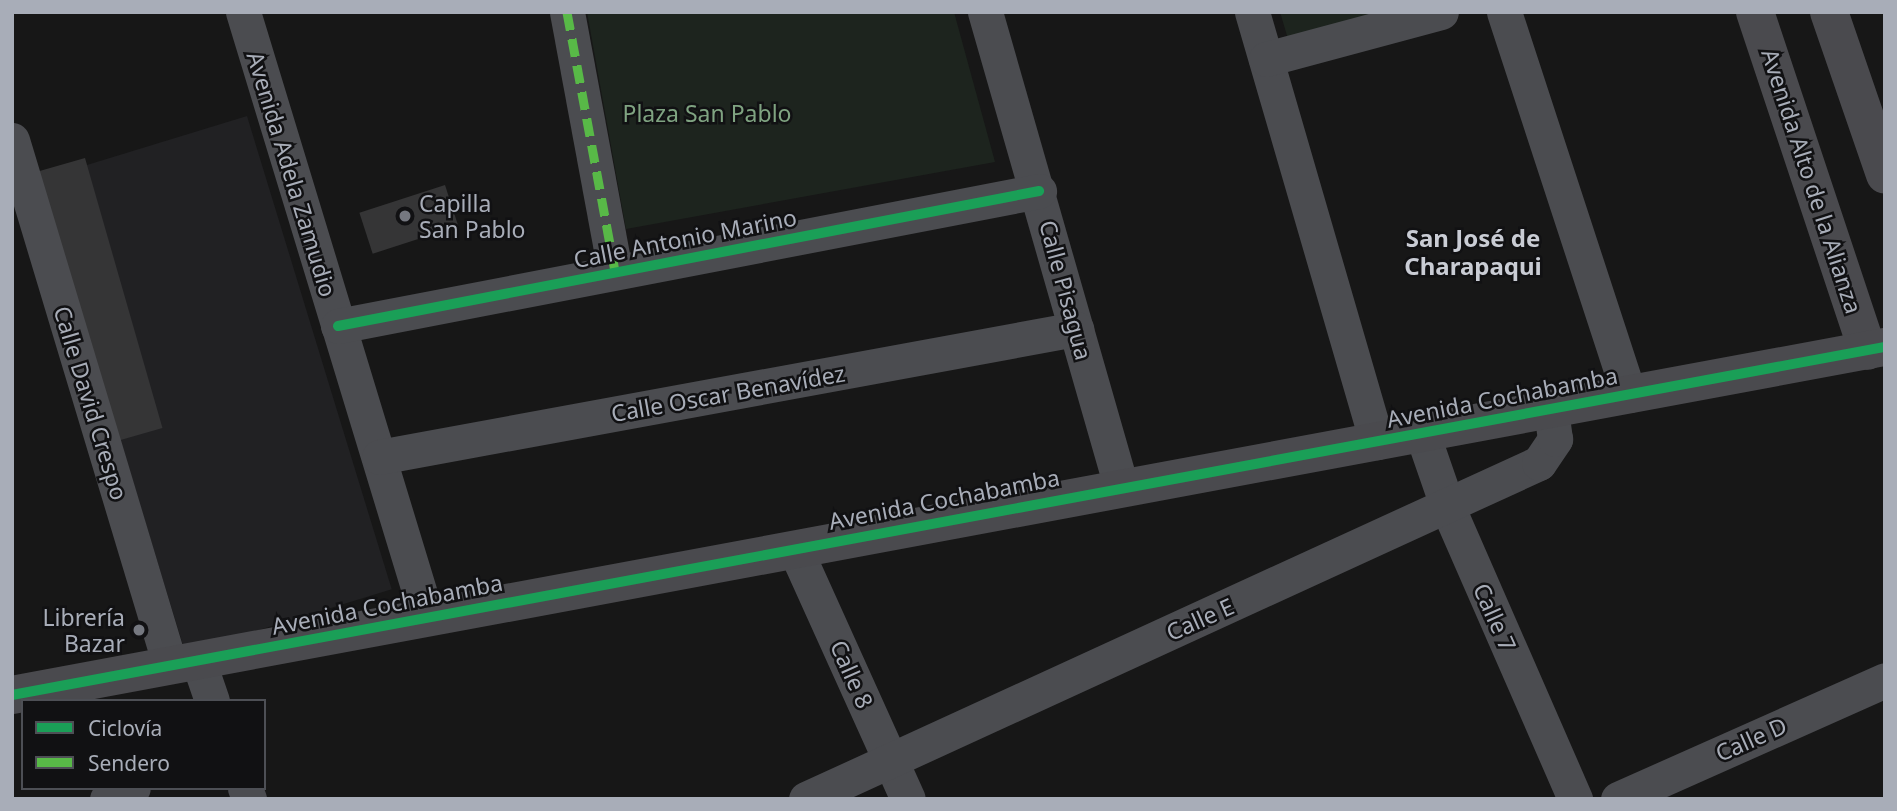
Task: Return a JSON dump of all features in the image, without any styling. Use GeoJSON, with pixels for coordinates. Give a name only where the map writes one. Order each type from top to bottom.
{"type":"FeatureCollection","features":[{"type":"Feature","properties":{"kind":"street","name":"Avenida Adela Zamudio"},"geometry":{"type":"LineString","coordinates":[[243,12],[427,617]]}},
{"type":"Feature","properties":{"kind":"street"},"geometry":{"type":"LineString","coordinates":[[567,12],[615,272]]}},
{"type":"Feature","properties":{"kind":"street","name":"Calle Pisagua"},"geometry":{"type":"LineString","coordinates":[[985,12],[1039,191],[1121,487]]}},
{"type":"Feature","properties":{"kind":"street"},"geometry":{"type":"LineString","coordinates":[[1252,12],[1377,442]]}},
{"type":"Feature","properties":{"kind":"street"},"geometry":{"type":"LineString","coordinates":[[1266,59],[1441,12]]}},
{"type":"Feature","properties":{"kind":"street"},"geometry":{"type":"LineString","coordinates":[[1504,12],[1629,394]]}},
{"type":"Feature","properties":{"kind":"street","name":"Avenida Alto de la Alianza"},"geometry":{"type":"LineString","coordinates":[[1755,12],[1876,349]]}},
{"type":"Feature","properties":{"kind":"street"},"geometry":{"type":"LineString","coordinates":[[1835,14],[1884,167]]}},
{"type":"Feature","properties":{"kind":"street","name":"Calle David Crespo"},"geometry":{"type":"LineString","coordinates":[[12,140],[24,217],[184,663],[211,699]]}},
{"type":"Feature","properties":{"kind":"street","name":"Calle Antonio Marino"},"geometry":{"type":"LineString","coordinates":[[338,326],[1039,191]]}},
{"type":"Feature","properties":{"kind":"street","name":"Calle Oscar Benavídez"},"geometry":{"type":"LineString","coordinates":[[379,457],[1076,329]]}},
{"type":"Feature","properties":{"kind":"street","name":"Avenida Cochabamba"},"geometry":{"type":"LineString","coordinates":[[12,695],[1121,487],[1876,349]]}},
{"type":"Feature","properties":{"kind":"street","name":"Calle E"},"geometry":{"type":"LineString","coordinates":[[806,799],[890,758],[1448,508],[1544,458],[1555,439],[1551,410]]}},
{"type":"Feature","properties":{"kind":"street","name":"Calle 7"},"geometry":{"type":"LineString","coordinates":[[1422,433],[1448,508],[1575,799]]}},
{"type":"Feature","properties":{"kind":"street","name":"Calle 8"},"geometry":{"type":"LineString","coordinates":[[795,549],[908,799]]}},
{"type":"Feature","properties":{"kind":"street","name":"Calle D"},"geometry":{"type":"LineString","coordinates":[[1618,799],[1885,680]]}},
{"type":"Feature","properties":{"kind":"street"},"geometry":{"type":"LineString","coordinates":[[107,799],[128,790]]}},
{"type":"Feature","properties":{"kind":"shaded area"},"geometry":{"type":"Polygon","coordinates":[[[247,116],[392,589],[185,653],[40,179],[247,116]]]}},
{"type":"Feature","properties":{"kind":"green space","name":"Plaza San Pablo"},"geometry":{"type":"Polygon","coordinates":[[[587,12],[954,12],[995,162],[626,229],[587,12]]]}},
{"type":"Feature","properties":{"kind":"green space"},"geometry":{"type":"Polygon","coordinates":[[[1280,12],[1382,12],[1288,39],[1280,12]]]}},
{"type":"Feature","properties":{"kind":"building"},"geometry":{"type":"Polygon","coordinates":[[[85,158],[162,428],[115,442],[38,172],[85,158]]]}},
{"type":"Feature","properties":{"kind":"building","name":"Capilla San Pablo"},"geometry":{"type":"Polygon","coordinates":[[[445,185],[458,226],[373,254],[359,213],[445,185]]]}},
{"type":"Feature","properties":{"kind":"marked path"},"geometry":{"type":"LineString","coordinates":[[567,12],[615,272]]}},
{"type":"Feature","properties":{"kind":"cycle path"},"geometry":{"type":"LineString","coordinates":[[338,326],[1039,191]]}},
{"type":"Feature","properties":{"kind":"cycle path"},"geometry":{"type":"LineString","coordinates":[[12,695],[1885,347]]}},
{"type":"Feature","properties":{"kind":"place","name":"Capilla San Pablo"},"geometry":{"type":"Point","coordinates":[405,216]}},
{"type":"Feature","properties":{"kind":"place","name":"Librería Bazar"},"geometry":{"type":"Point","coordinates":[139,630]}},
{"type":"Feature","properties":{"kind":"district","name":"San José de Charapaqui"},"geometry":{"type":"Point","coordinates":[1473,252]}}]}
